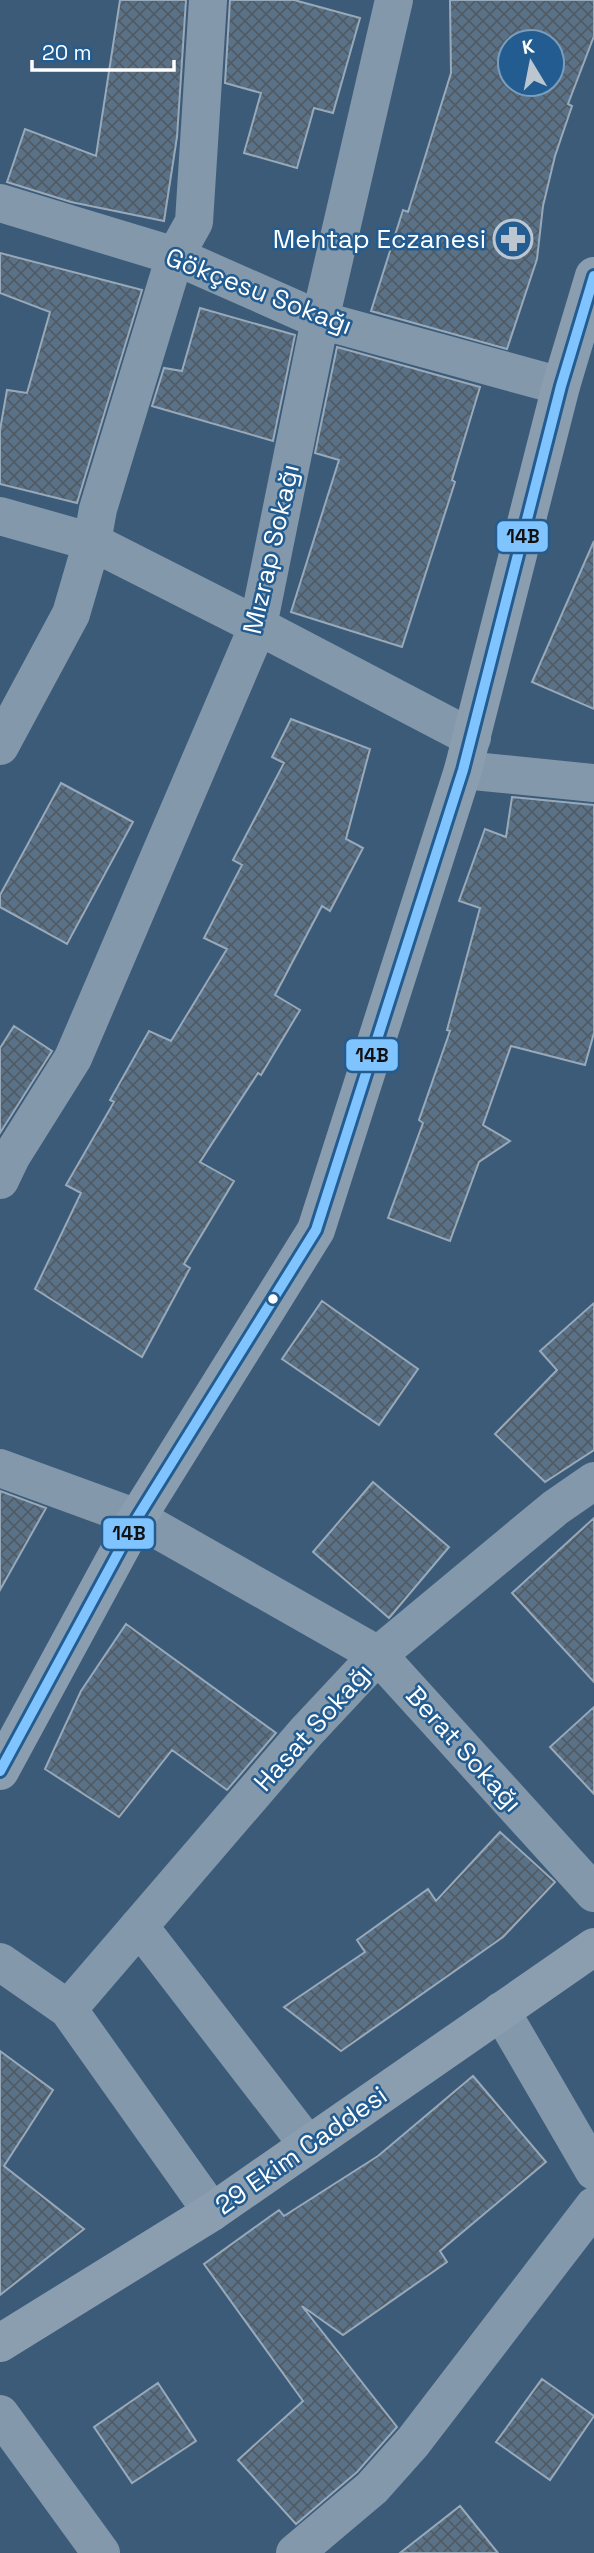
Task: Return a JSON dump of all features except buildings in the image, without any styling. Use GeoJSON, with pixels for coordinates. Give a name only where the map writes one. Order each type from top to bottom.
{"type":"FeatureCollection","features":[{"type":"Feature","properties":{"kind":"street"},"geometry":{"type":"LineString","coordinates":[[0,746],[71,614],[92,542],[98,509],[175,256],[194,222],[208,0]]}},
{"type":"Feature","properties":{"kind":"street","name":"Mızrap Sokağı"},"geometry":{"type":"LineString","coordinates":[[0,1180],[11,1157],[73,1058],[258,626],[320,320],[394,0]]}},
{"type":"Feature","properties":{"kind":"street","name":"Gökçesu Sokağı"},"geometry":{"type":"LineString","coordinates":[[0,203],[175,256],[320,320],[561,386]]}},
{"type":"Feature","properties":{"kind":"street"},"geometry":{"type":"LineString","coordinates":[[0,1771],[137,1518],[316,1230],[467,754],[561,386],[594,276]]}},
{"type":"Feature","properties":{"kind":"street"},"geometry":{"type":"LineString","coordinates":[[0,516],[92,542],[258,626],[467,754],[594,783]]}},
{"type":"Feature","properties":{"kind":"street","name":"Berat Sokağı"},"geometry":{"type":"LineString","coordinates":[[0,1468],[137,1518],[379,1655],[594,1893]]}},
{"type":"Feature","properties":{"kind":"street","name":"Hasat Sokağı"},"geometry":{"type":"LineString","coordinates":[[68,2009],[306,1732],[379,1655],[555,1508],[594,1481]]}},
{"type":"Feature","properties":{"kind":"street"},"geometry":{"type":"LineString","coordinates":[[139,1926],[308,2145]]}},
{"type":"Feature","properties":{"kind":"street","name":"29 Ekim Caddesi"},"geometry":{"type":"LineString","coordinates":[[0,2343],[212,2212],[594,1947]]}},
{"type":"Feature","properties":{"kind":"street"},"geometry":{"type":"LineString","coordinates":[[0,1962],[68,2009],[212,2212]]}},
{"type":"Feature","properties":{"kind":"street"},"geometry":{"type":"LineString","coordinates":[[501,2011],[594,2171]]}},
{"type":"Feature","properties":{"kind":"street"},"geometry":{"type":"LineString","coordinates":[[295,2553],[372,2488],[413,2442],[594,2206]]}},
{"type":"Feature","properties":{"kind":"street"},"geometry":{"type":"LineString","coordinates":[[0,2414],[86,2547]]}},
{"type":"Feature","properties":{"kind":"transit line","name":"14B"},"geometry":{"type":"LineString","coordinates":[[0,1771],[137,1518],[316,1230],[463,770],[561,386],[594,276]]}},
{"type":"Feature","properties":{"kind":"place","name":"Mehtap Eczanesi"},"geometry":{"type":"Point","coordinates":[513,239]}}]}
